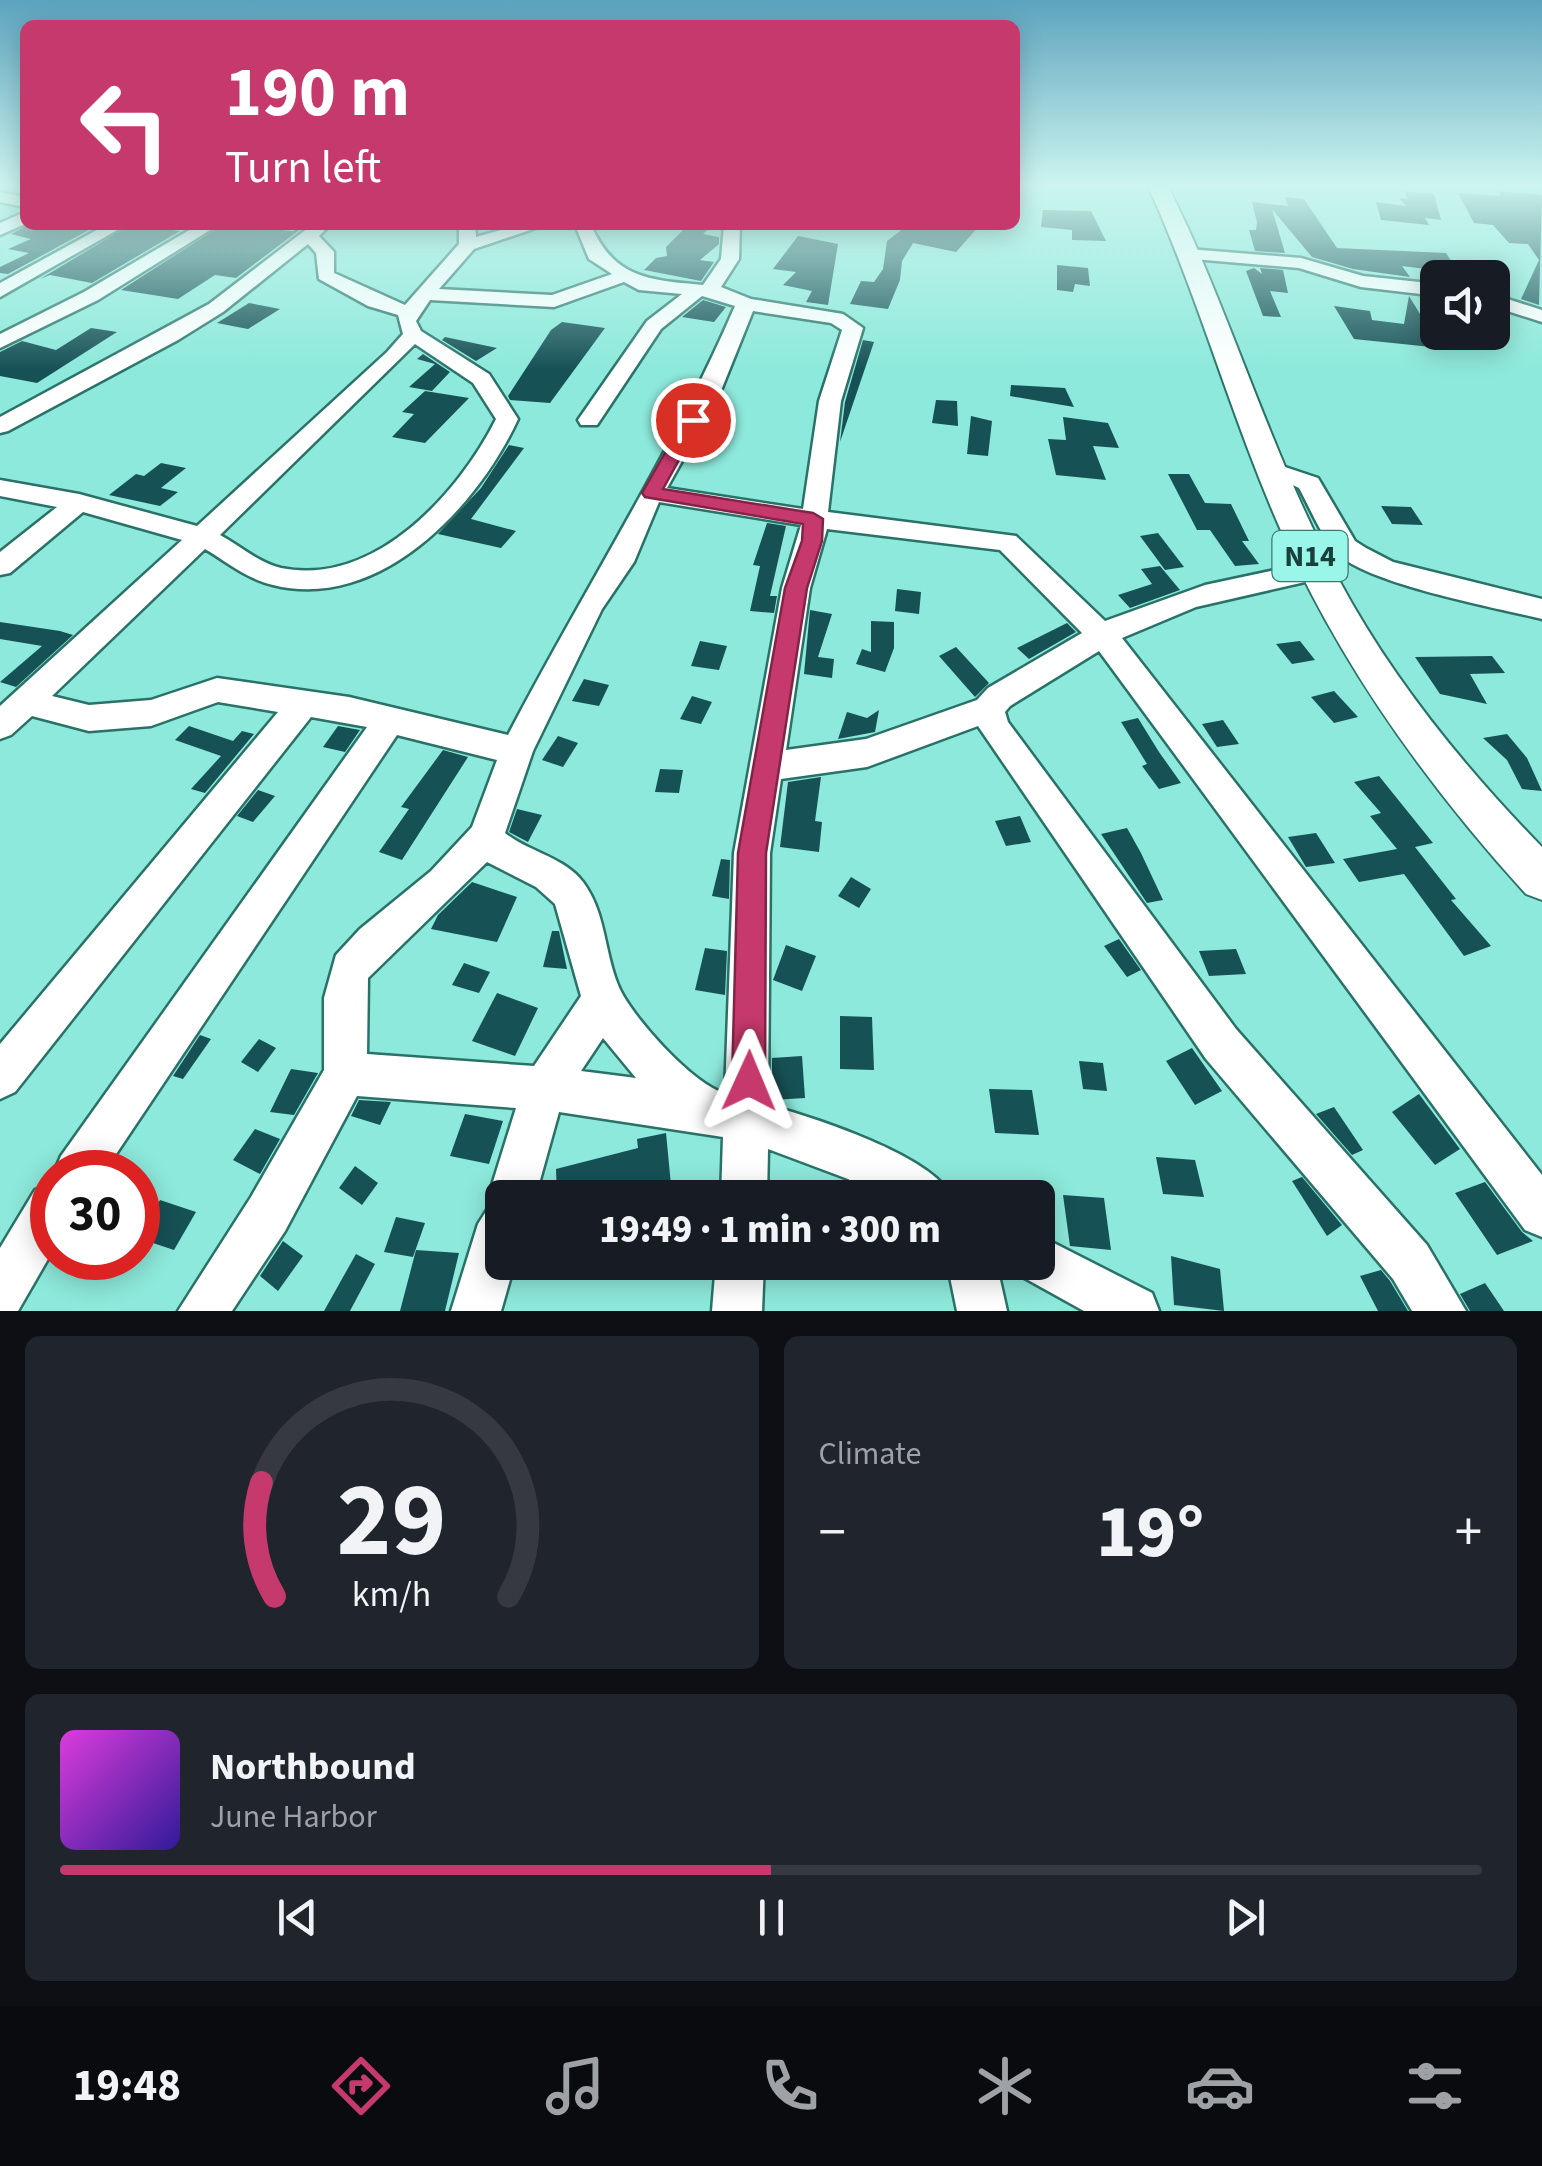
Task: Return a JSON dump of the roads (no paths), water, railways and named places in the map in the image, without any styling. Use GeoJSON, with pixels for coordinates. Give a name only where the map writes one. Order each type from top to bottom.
{"type":"FeatureCollection","features":[{"type":"Feature","properties":{"kind":"main road","name":"N14"},"geometry":{"type":"LineString","coordinates":[[1185,247],[1317,570],[1384,687],[1444,767],[1542,879]]}},
{"type":"Feature","properties":{"kind":"street"},"geometry":{"type":"LineString","coordinates":[[0,292],[79,247]]}},
{"type":"Feature","properties":{"kind":"street"},"geometry":{"type":"LineString","coordinates":[[0,342],[172,247]]}},
{"type":"Feature","properties":{"kind":"street"},"geometry":{"type":"LineString","coordinates":[[0,426],[172,336],[216,308],[293,247]]}},
{"type":"Feature","properties":{"kind":"street"},"geometry":{"type":"LineString","coordinates":[[323,247],[326,274],[367,306],[414,314],[554,301],[622,277]]}},
{"type":"Feature","properties":{"kind":"street"},"geometry":{"type":"LineString","coordinates":[[0,726],[371,381],[460,247]]}},
{"type":"Feature","properties":{"kind":"street"},"geometry":{"type":"LineString","coordinates":[[592,247],[595,255],[622,277],[639,284],[703,290],[746,304],[836,318],[853,328],[830,401],[812,541],[796,588],[752,853],[745,1180]]}},
{"type":"Feature","properties":{"kind":"street"},"geometry":{"type":"LineString","coordinates":[[589,420],[654,326],[730,265],[736,247]]}},
{"type":"Feature","properties":{"kind":"street"},"geometry":{"type":"LineString","coordinates":[[1188,254],[1300,263],[1361,281],[1420,288]]}},
{"type":"Feature","properties":{"kind":"street"},"geometry":{"type":"LineString","coordinates":[[0,292],[63,310]]}},
{"type":"Feature","properties":{"kind":"street"},"geometry":{"type":"LineString","coordinates":[[203,1311],[268,1214],[346,1074],[344,998],[350,970],[374,942],[444,883],[486,837],[517,751],[590,605],[620,562],[652,493],[709,392],[746,304]]}},
{"type":"Feature","properties":{"kind":"street"},"geometry":{"type":"LineString","coordinates":[[1510,306],[1542,316]]}},
{"type":"Feature","properties":{"kind":"street"},"geometry":{"type":"LineString","coordinates":[[0,488],[78,502],[205,538],[278,578],[301,579],[358,567],[403,548],[482,463],[507,419],[503,406],[470,365],[414,314]]}},
{"type":"Feature","properties":{"kind":"street"},"geometry":{"type":"LineString","coordinates":[[1274,470],[1310,484],[1345,547],[1384,569],[1542,610]]}},
{"type":"Feature","properties":{"kind":"street"},"geometry":{"type":"LineString","coordinates":[[652,493],[1016,545],[1101,636],[1542,1213]]}},
{"type":"Feature","properties":{"kind":"street"},"geometry":{"type":"LineString","coordinates":[[0,566],[78,502]]}},
{"type":"Feature","properties":{"kind":"street"},"geometry":{"type":"LineString","coordinates":[[764,767],[867,753],[988,709],[999,696],[1101,636],[1165,607],[1238,585],[1317,570]]}},
{"type":"Feature","properties":{"kind":"street"},"geometry":{"type":"LineString","coordinates":[[26,702],[89,718],[151,713],[218,690],[389,720],[517,751]]}},
{"type":"Feature","properties":{"kind":"street"},"geometry":{"type":"LineString","coordinates":[[0,1077],[304,703]]}},
{"type":"Feature","properties":{"kind":"street"},"geometry":{"type":"LineString","coordinates":[[988,709],[994,727],[1221,1044],[1398,1248],[1441,1311]]}},
{"type":"Feature","properties":{"kind":"street"},"geometry":{"type":"LineString","coordinates":[[93,1150],[389,720]]}},
{"type":"Feature","properties":{"kind":"street"},"geometry":{"type":"LineString","coordinates":[[486,837],[494,848],[550,874],[568,893],[581,916],[604,1000],[624,1032],[702,1112]]}},
{"type":"Feature","properties":{"kind":"street"},"geometry":{"type":"LineString","coordinates":[[516,1180],[543,1091],[604,1000]]}},
{"type":"Feature","properties":{"kind":"street"},"geometry":{"type":"LineString","coordinates":[[346,1074],[543,1091],[748,1118],[826,1145],[894,1180]]}},
{"type":"Feature","properties":{"kind":"street"},"geometry":{"type":"LineString","coordinates":[[0,1294],[30,1244]]}},
{"type":"Feature","properties":{"kind":"street"},"geometry":{"type":"LineString","coordinates":[[1055,1268],[1134,1311]]}},
{"type":"Feature","properties":{"kind":"street"},"geometry":{"type":"LineString","coordinates":[[476,1311],[485,1280]]}},
{"type":"Feature","properties":{"kind":"street"},"geometry":{"type":"LineString","coordinates":[[737,1311],[739,1280]]}},
{"type":"Feature","properties":{"kind":"street"},"geometry":{"type":"LineString","coordinates":[[975,1280],[982,1311]]}}]}
